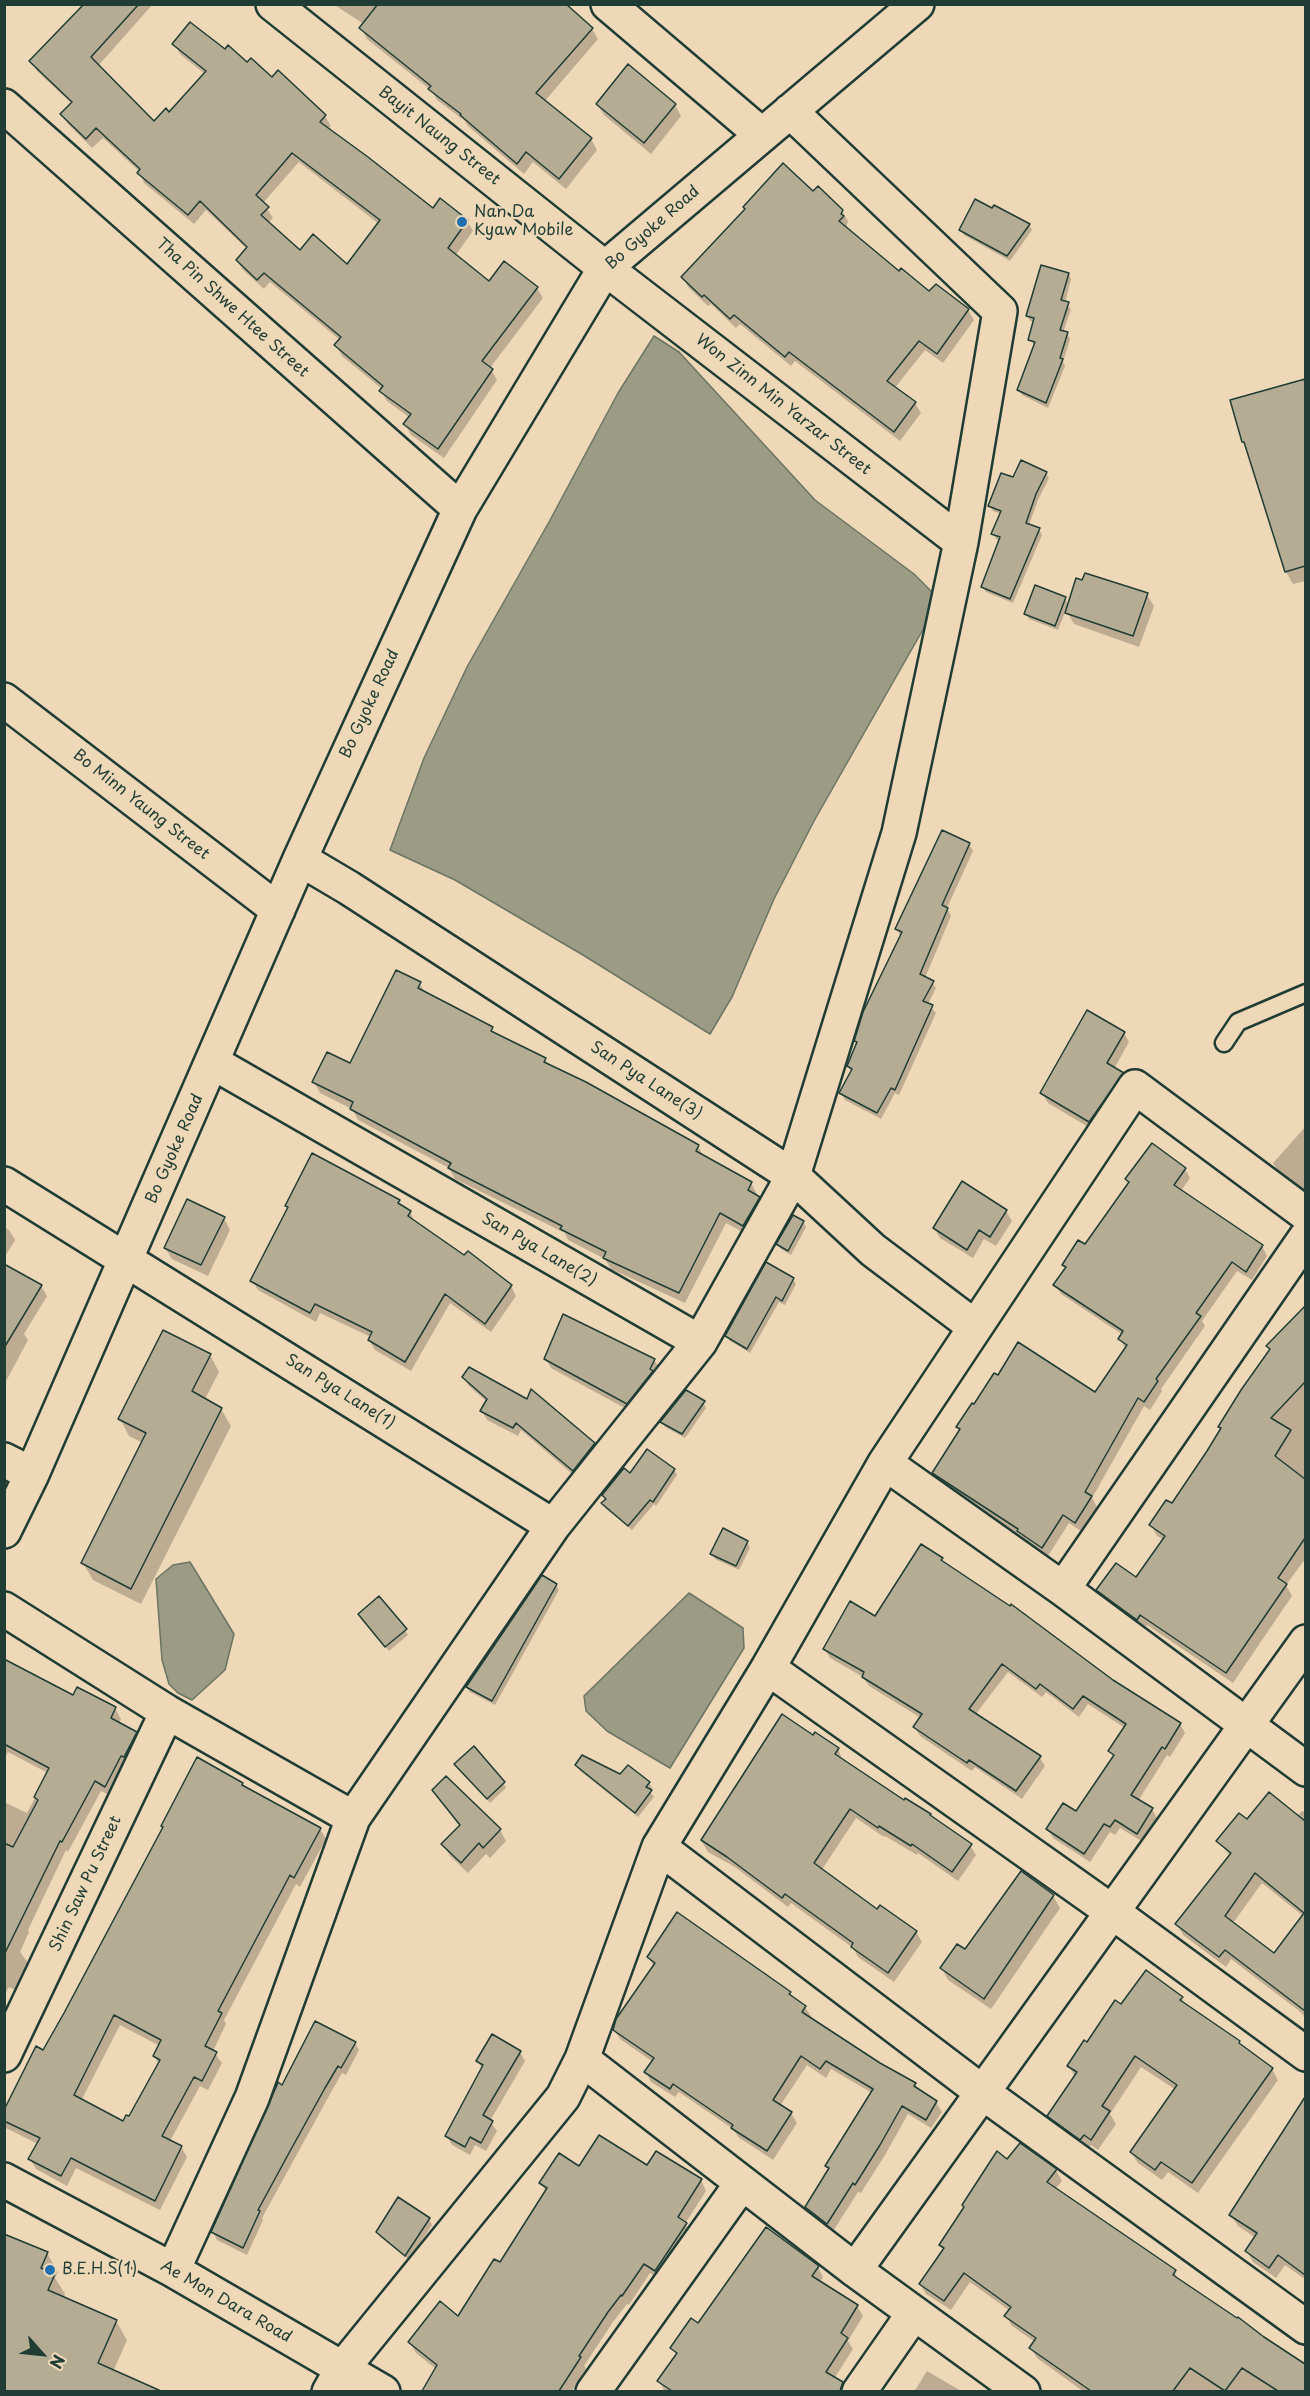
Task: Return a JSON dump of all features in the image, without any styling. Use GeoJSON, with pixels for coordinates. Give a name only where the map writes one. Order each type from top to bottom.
{"type":"FeatureCollection","features":[{"type":"Feature","properties":{"kind":"street","name":"Bayit Naung Street"},"geometry":{"type":"LineString","coordinates":[[273,4],[605,268]]}},
{"type":"Feature","properties":{"kind":"street"},"geometry":{"type":"LineString","coordinates":[[608,4],[762,135]]}},
{"type":"Feature","properties":{"kind":"street","name":"Bo Gyoke Road"},"geometry":{"type":"LineString","coordinates":[[4,1531],[18,1467],[127,1259],[300,859],[460,509],[605,268],[917,4]]}},
{"type":"Feature","properties":{"kind":"street","name":"Tha Pin Shwe Htee Street"},"geometry":{"type":"LineString","coordinates":[[4,106],[460,509]]}},
{"type":"Feature","properties":{"kind":"street"},"geometry":{"type":"LineString","coordinates":[[173,2270],[252,2098],[353,1818],[553,1526],[700,1342],[793,1176],[899,833],[961,542],[1000,311],[790,111]]}},
{"type":"Feature","properties":{"kind":"street","name":"Won Zinn Min Yarzar Street"},"geometry":{"type":"LineString","coordinates":[[605,268],[961,542]]}},
{"type":"Feature","properties":{"kind":"street","name":"Bo Minn Yaung Street"},"geometry":{"type":"LineString","coordinates":[[4,700],[278,910]]}},
{"type":"Feature","properties":{"kind":"street","name":"San Pya Lane(3)"},"geometry":{"type":"LineString","coordinates":[[300,859],[359,894],[793,1176],[873,1250],[975,1327]]}},
{"type":"Feature","properties":{"kind":"street","name":"San Pya Lane(2)"},"geometry":{"type":"LineString","coordinates":[[212,1062],[700,1342]]}},
{"type":"Feature","properties":{"kind":"street"},"geometry":{"type":"LineString","coordinates":[[335,2380],[563,2097],[582,2059],[659,1847],[768,1668],[885,1463],[1135,1087],[1305,1214]]}},
{"type":"Feature","properties":{"kind":"street","name":"San Pya Lane(1)"},"geometry":{"type":"LineString","coordinates":[[4,1184],[553,1526]]}},
{"type":"Feature","properties":{"kind":"street"},"geometry":{"type":"LineString","coordinates":[[1063,1590],[1305,1237]]}},
{"type":"Feature","properties":{"kind":"street"},"geometry":{"type":"LineString","coordinates":[[885,1463],[1063,1590],[1305,1769]]}},
{"type":"Feature","properties":{"kind":"street"},"geometry":{"type":"LineString","coordinates":[[4,1609],[167,1713],[353,1818]]}},
{"type":"Feature","properties":{"kind":"street"},"geometry":{"type":"LineString","coordinates":[[855,2270],[1305,1642]]}},
{"type":"Feature","properties":{"kind":"street"},"geometry":{"type":"LineString","coordinates":[[768,1668],[1111,1911],[1305,2054]]}},
{"type":"Feature","properties":{"kind":"street","name":"Shin Saw Pu Street"},"geometry":{"type":"LineString","coordinates":[[4,2055],[167,1713]]}},
{"type":"Feature","properties":{"kind":"street"},"geometry":{"type":"LineString","coordinates":[[659,1847],[982,2092],[1305,2326]]}},
{"type":"Feature","properties":{"kind":"street"},"geometry":{"type":"LineString","coordinates":[[582,2059],[855,2270],[1023,2391]]}},
{"type":"Feature","properties":{"kind":"street","name":"Ae Mon Dara Road"},"geometry":{"type":"LineString","coordinates":[[4,2180],[173,2270],[335,2380],[383,2391]]}},
{"type":"Feature","properties":{"kind":"street"},"geometry":{"type":"LineString","coordinates":[[593,2391],[742,2183]]}},
{"type":"Feature","properties":{"kind":"street"},"geometry":{"type":"LineString","coordinates":[[859,2391],[914,2313]]}},
{"type":"Feature","properties":{"kind":"lane"},"geometry":{"type":"LineString","coordinates":[[1224,1043],[1238,1022],[1305,993]]}},
{"type":"Feature","properties":{"kind":"shaded area"},"geometry":{"type":"Polygon","coordinates":[[[654,336],[679,352],[815,500],[914,574],[933,593],[929,619],[814,821],[774,899],[732,997],[710,1034],[583,955],[455,880],[390,850],[424,758],[467,667],[549,522],[618,393],[654,336]]]}},
{"type":"Feature","properties":{"kind":"shaded area"},"geometry":{"type":"Polygon","coordinates":[[[190,1562],[234,1634],[225,1670],[192,1700],[178,1693],[169,1684],[162,1660],[156,1579],[173,1565],[190,1562]]]}},
{"type":"Feature","properties":{"kind":"shaded area"},"geometry":{"type":"Polygon","coordinates":[[[689,1593],[743,1628],[744,1648],[670,1768],[607,1731],[586,1711],[584,1696],[689,1593]]]}},
{"type":"Feature","properties":{"kind":"building"},"geometry":{"type":"Polygon","coordinates":[[[84,4],[139,4],[91,57],[154,121],[166,108],[169,112],[206,71],[172,44],[190,22],[225,49],[228,45],[247,62],[251,58],[272,77],[278,70],[326,115],[320,122],[433,208],[440,198],[468,220],[448,248],[489,281],[504,261],[538,287],[482,361],[493,369],[438,449],[403,424],[411,414],[379,391],[383,386],[334,345],[341,337],[264,273],[257,280],[236,260],[247,247],[200,201],[188,215],[137,173],[140,169],[96,128],[86,139],[60,114],[72,102],[29,61],[84,4]],[[292,153],[256,195],[269,207],[261,215],[300,250],[313,234],[347,264],[380,220],[292,153]]]}},
{"type":"Feature","properties":{"kind":"building"},"geometry":{"type":"Polygon","coordinates":[[[378,4],[566,4],[593,28],[536,93],[592,138],[559,179],[526,152],[517,164],[461,114],[428,89],[431,86],[359,28],[378,4]]]}},
{"type":"Feature","properties":{"kind":"building"},"geometry":{"type":"Polygon","coordinates":[[[628,64],[676,104],[644,143],[596,104],[628,64]]]}},
{"type":"Feature","properties":{"kind":"building"},"geometry":{"type":"Polygon","coordinates":[[[783,163],[813,191],[818,186],[843,210],[841,214],[844,216],[839,221],[899,271],[901,268],[929,291],[936,284],[969,309],[937,354],[919,341],[887,381],[916,402],[894,432],[789,352],[785,357],[734,315],[730,319],[681,277],[745,209],[743,207],[783,163]]]}},
{"type":"Feature","properties":{"kind":"building"},"geometry":{"type":"Polygon","coordinates":[[[975,199],[992,208],[994,205],[1030,224],[1007,256],[959,230],[975,199]]]}},
{"type":"Feature","properties":{"kind":"building"},"geometry":{"type":"Polygon","coordinates":[[[1041,265],[1069,273],[1061,300],[1069,302],[1060,330],[1068,332],[1060,358],[1063,359],[1046,403],[1017,390],[1035,342],[1028,340],[1034,318],[1026,316],[1041,265]]]}},
{"type":"Feature","properties":{"kind":"building"},"geometry":{"type":"Polygon","coordinates":[[[1305,379],[1305,566],[1285,572],[1230,400],[1305,379]]]}},
{"type":"Feature","properties":{"kind":"building"},"geometry":{"type":"Polygon","coordinates":[[[1021,460],[1047,472],[1026,523],[1040,528],[1010,599],[981,587],[1000,537],[991,534],[1001,511],[988,506],[1001,473],[1013,477],[1021,460]]]}},
{"type":"Feature","properties":{"kind":"building"},"geometry":{"type":"Polygon","coordinates":[[[1085,573],[1148,593],[1133,636],[1065,613],[1076,578],[1082,580],[1085,573]]]}},
{"type":"Feature","properties":{"kind":"building"},"geometry":{"type":"Polygon","coordinates":[[[1035,585],[1066,597],[1055,626],[1024,614],[1035,585]]]}},
{"type":"Feature","properties":{"kind":"building"},"geometry":{"type":"Polygon","coordinates":[[[942,830],[970,843],[942,905],[948,908],[920,974],[934,981],[923,1001],[933,1005],[895,1090],[891,1088],[877,1113],[839,1093],[852,1069],[847,1066],[857,1042],[854,1041],[863,1012],[902,932],[895,929],[942,830]]]}},
{"type":"Feature","properties":{"kind":"building"},"geometry":{"type":"Polygon","coordinates":[[[396,970],[421,982],[418,988],[493,1027],[491,1031],[546,1058],[544,1062],[586,1082],[699,1145],[696,1151],[752,1182],[748,1190],[760,1197],[743,1226],[720,1213],[679,1293],[603,1258],[606,1252],[560,1229],[562,1226],[448,1168],[451,1163],[350,1109],[353,1102],[312,1082],[327,1052],[350,1063],[396,970]]]}},
{"type":"Feature","properties":{"kind":"building"},"geometry":{"type":"Polygon","coordinates":[[[1087,1010],[1125,1032],[1107,1063],[1124,1073],[1089,1122],[1040,1093],[1087,1010]]]}},
{"type":"Feature","properties":{"kind":"building"},"geometry":{"type":"Polygon","coordinates":[[[1152,1143],[1186,1168],[1174,1185],[1263,1245],[1246,1272],[1232,1262],[1196,1313],[1201,1316],[1156,1379],[1158,1381],[1144,1402],[1138,1398],[1085,1492],[1092,1496],[1075,1523],[1063,1515],[1042,1548],[1017,1531],[1018,1529],[932,1473],[960,1429],[956,1427],[994,1373],[998,1375],[1018,1342],[1095,1392],[1127,1345],[1118,1339],[1123,1331],[1053,1285],[1066,1267],[1062,1265],[1078,1240],[1085,1244],[1129,1182],[1125,1179],[1152,1143]]]}},
{"type":"Feature","properties":{"kind":"building"},"geometry":{"type":"Polygon","coordinates":[[[312,1153],[400,1200],[398,1203],[411,1211],[408,1216],[464,1255],[468,1251],[512,1285],[485,1324],[445,1294],[405,1362],[368,1340],[372,1332],[315,1304],[310,1313],[250,1281],[288,1207],[285,1206],[312,1153]]]}},
{"type":"Feature","properties":{"kind":"building"},"geometry":{"type":"Polygon","coordinates":[[[962,1181],[1007,1210],[990,1237],[979,1230],[967,1250],[933,1228],[962,1181]]]}},
{"type":"Feature","properties":{"kind":"building"},"geometry":{"type":"Polygon","coordinates":[[[187,1199],[225,1217],[201,1265],[164,1248],[187,1199]]]}},
{"type":"Feature","properties":{"kind":"building"},"geometry":{"type":"Polygon","coordinates":[[[793,1215],[804,1221],[788,1251],[776,1244],[793,1215]]]}},
{"type":"Feature","properties":{"kind":"building"},"geometry":{"type":"Polygon","coordinates":[[[766,1262],[794,1278],[782,1301],[776,1297],[747,1349],[725,1336],[766,1262]]]}},
{"type":"Feature","properties":{"kind":"building"},"geometry":{"type":"Polygon","coordinates":[[[4,1264],[42,1285],[4,1348],[4,1264]]]}},
{"type":"Feature","properties":{"kind":"building"},"geometry":{"type":"Polygon","coordinates":[[[1305,1306],[1305,1382],[1271,1418],[1291,1430],[1275,1456],[1305,1479],[1305,1538],[1278,1578],[1287,1584],[1226,1673],[1140,1615],[1137,1620],[1096,1590],[1116,1563],[1136,1577],[1165,1536],[1149,1525],[1166,1500],[1172,1503],[1207,1451],[1221,1428],[1218,1427],[1270,1349],[1266,1346],[1305,1306]]]}},
{"type":"Feature","properties":{"kind":"building"},"geometry":{"type":"Polygon","coordinates":[[[563,1314],[655,1359],[650,1369],[653,1371],[627,1404],[544,1359],[563,1314]]]}},
{"type":"Feature","properties":{"kind":"building"},"geometry":{"type":"Polygon","coordinates":[[[163,1330],[211,1354],[192,1391],[222,1408],[131,1589],[81,1563],[146,1433],[118,1419],[163,1330]]]}},
{"type":"Feature","properties":{"kind":"building"},"geometry":{"type":"Polygon","coordinates":[[[469,1367],[527,1399],[531,1389],[595,1443],[573,1471],[516,1423],[513,1428],[480,1411],[487,1399],[462,1377],[469,1367]]]}},
{"type":"Feature","properties":{"kind":"building"},"geometry":{"type":"Polygon","coordinates":[[[686,1390],[705,1401],[682,1434],[660,1422],[686,1390]]]}},
{"type":"Feature","properties":{"kind":"building"},"geometry":{"type":"Polygon","coordinates":[[[647,1449],[675,1469],[653,1502],[650,1500],[628,1526],[601,1503],[606,1499],[602,1495],[624,1468],[630,1473],[647,1449]]]}},
{"type":"Feature","properties":{"kind":"building"},"geometry":{"type":"Polygon","coordinates":[[[723,1528],[748,1541],[736,1566],[710,1554],[723,1528]]]}},
{"type":"Feature","properties":{"kind":"building"},"geometry":{"type":"Polygon","coordinates":[[[921,1544],[1010,1606],[1011,1604],[1113,1680],[1181,1723],[1165,1749],[1162,1747],[1131,1795],[1153,1808],[1137,1834],[1115,1820],[1110,1827],[1104,1824],[1084,1854],[1046,1829],[1063,1803],[1076,1811],[1114,1755],[1108,1751],[1126,1724],[1083,1696],[1073,1709],[1040,1684],[1036,1689],[1002,1664],[969,1709],[1041,1756],[1016,1791],[969,1760],[967,1763],[913,1727],[922,1714],[862,1677],[864,1672],[823,1649],[850,1601],[875,1616],[921,1544]]]}},
{"type":"Feature","properties":{"kind":"building"},"geometry":{"type":"Polygon","coordinates":[[[542,1575],[557,1584],[492,1701],[466,1687],[542,1575]]]}},
{"type":"Feature","properties":{"kind":"building"},"geometry":{"type":"Polygon","coordinates":[[[379,1596],[407,1629],[385,1647],[358,1614],[379,1596]]]}},
{"type":"Feature","properties":{"kind":"building"},"geometry":{"type":"Polygon","coordinates":[[[4,1659],[73,1695],[77,1687],[116,1707],[111,1718],[137,1732],[105,1787],[95,1781],[62,1842],[60,1841],[4,1955],[4,1843],[13,1847],[38,1800],[34,1797],[49,1768],[4,1744],[4,1659]]]}},
{"type":"Feature","properties":{"kind":"building"},"geometry":{"type":"Polygon","coordinates":[[[782,1714],[813,1735],[815,1732],[839,1748],[835,1754],[904,1800],[905,1798],[931,1814],[972,1844],[952,1872],[912,1844],[911,1846],[879,1826],[878,1828],[850,1809],[814,1863],[877,1909],[880,1905],[917,1931],[888,1973],[851,1947],[853,1943],[785,1894],[782,1898],[701,1840],[782,1714]]]}},
{"type":"Feature","properties":{"kind":"building"},"geometry":{"type":"Polygon","coordinates":[[[474,1746],[505,1782],[487,1799],[454,1764],[474,1746]]]}},
{"type":"Feature","properties":{"kind":"building"},"geometry":{"type":"Polygon","coordinates":[[[582,1755],[620,1774],[628,1765],[650,1782],[646,1787],[652,1790],[635,1813],[575,1765],[582,1755]]]}},
{"type":"Feature","properties":{"kind":"building"},"geometry":{"type":"Polygon","coordinates":[[[197,1757],[243,1783],[242,1785],[321,1828],[294,1878],[290,1875],[218,2011],[222,2013],[205,2046],[217,2052],[202,2081],[194,2077],[162,2136],[182,2146],[155,2201],[71,2158],[61,2176],[28,2159],[40,2138],[4,2121],[4,2110],[36,2046],[43,2050],[64,2013],[163,1827],[161,1826],[197,1757]],[[114,2015],[74,2095],[123,2121],[126,2115],[129,2116],[160,2060],[153,2056],[161,2040],[114,2015]]]}},
{"type":"Feature","properties":{"kind":"building"},"geometry":{"type":"Polygon","coordinates":[[[446,1776],[501,1829],[483,1848],[479,1843],[461,1863],[441,1844],[460,1825],[432,1790],[446,1776]]]}},
{"type":"Feature","properties":{"kind":"building"},"geometry":{"type":"Polygon","coordinates":[[[1269,1792],[1305,1821],[1305,2011],[1225,1950],[1219,1957],[1175,1924],[1231,1853],[1216,1841],[1239,1813],[1247,1819],[1269,1792]],[[1255,1873],[1225,1916],[1274,1953],[1304,1913],[1255,1873]]]}},
{"type":"Feature","properties":{"kind":"building"},"geometry":{"type":"Polygon","coordinates":[[[1021,1871],[1054,1895],[984,1999],[940,1968],[957,1944],[965,1949],[1021,1871]]]}},
{"type":"Feature","properties":{"kind":"building"},"geometry":{"type":"Polygon","coordinates":[[[677,1912],[791,1992],[789,1994],[806,2006],[802,2012],[880,2063],[916,2083],[914,2086],[937,2101],[926,2120],[902,2106],[855,2185],[853,2183],[827,2224],[805,2207],[829,2168],[825,2166],[873,2089],[826,2061],[820,2069],[801,2056],[773,2100],[792,2112],[767,2151],[731,2128],[733,2125],[673,2084],[670,2089],[644,2072],[654,2058],[613,2030],[616,2019],[655,1963],[647,1957],[677,1912]]]}},
{"type":"Feature","properties":{"kind":"building"},"geometry":{"type":"Polygon","coordinates":[[[1146,1970],[1183,1997],[1180,2000],[1240,2041],[1239,2043],[1273,2068],[1192,2183],[1161,2162],[1155,2170],[1130,2152],[1177,2085],[1135,2056],[1102,2106],[1110,2111],[1091,2140],[1084,2135],[1080,2140],[1047,2116],[1077,2072],[1067,2066],[1084,2040],[1087,2042],[1115,2000],[1121,2004],[1146,1970]]]}},
{"type":"Feature","properties":{"kind":"building"},"geometry":{"type":"Polygon","coordinates":[[[315,2021],[356,2042],[341,2068],[338,2066],[289,2153],[258,2210],[260,2211],[243,2248],[211,2232],[278,2082],[282,2085],[315,2021]]]}},
{"type":"Feature","properties":{"kind":"building"},"geometry":{"type":"Polygon","coordinates":[[[492,2034],[521,2051],[483,2115],[493,2121],[481,2143],[470,2137],[465,2147],[445,2136],[483,2065],[476,2061],[492,2034]]]}},
{"type":"Feature","properties":{"kind":"building"},"geometry":{"type":"Polygon","coordinates":[[[1305,2097],[1305,2275],[1278,2255],[1269,2268],[1245,2251],[1257,2233],[1229,2215],[1305,2097]]]}},
{"type":"Feature","properties":{"kind":"building"},"geometry":{"type":"Polygon","coordinates":[[[599,2135],[647,2165],[656,2151],[702,2179],[678,2217],[687,2223],[655,2271],[644,2264],[608,2312],[559,2391],[422,2391],[437,2365],[408,2342],[440,2301],[458,2316],[494,2259],[500,2262],[547,2188],[539,2183],[559,2153],[579,2166],[599,2135]]]}},
{"type":"Feature","properties":{"kind":"building"},"geometry":{"type":"Polygon","coordinates":[[[1020,2143],[1057,2169],[1047,2182],[1176,2270],[1173,2275],[1305,2364],[1305,2391],[1278,2391],[1242,2368],[1225,2391],[1190,2368],[1173,2391],[1091,2391],[1029,2348],[1036,2338],[1004,2316],[1011,2307],[964,2273],[944,2301],[919,2284],[944,2248],[939,2245],[997,2151],[1007,2159],[1020,2143]]]}},
{"type":"Feature","properties":{"kind":"building"},"geometry":{"type":"Polygon","coordinates":[[[398,2197],[430,2218],[405,2256],[376,2232],[398,2197]]]}},
{"type":"Feature","properties":{"kind":"building"},"geometry":{"type":"Polygon","coordinates":[[[766,2227],[819,2266],[812,2276],[858,2305],[841,2333],[848,2338],[826,2372],[843,2382],[840,2391],[672,2391],[657,2381],[677,2353],[670,2348],[691,2318],[698,2323],[766,2227]]]}},
{"type":"Feature","properties":{"kind":"building"},"geometry":{"type":"Polygon","coordinates":[[[4,2234],[48,2252],[41,2268],[55,2274],[48,2290],[117,2320],[98,2363],[161,2391],[4,2391],[4,2234]]]}},
{"type":"Feature","properties":{"kind":"place","name":"Nan Da Kyaw Mobile"},"geometry":{"type":"Point","coordinates":[462,222]}},
{"type":"Feature","properties":{"kind":"place","name":"B.E.H.S(1)"},"geometry":{"type":"Point","coordinates":[50,2270]}}]}
